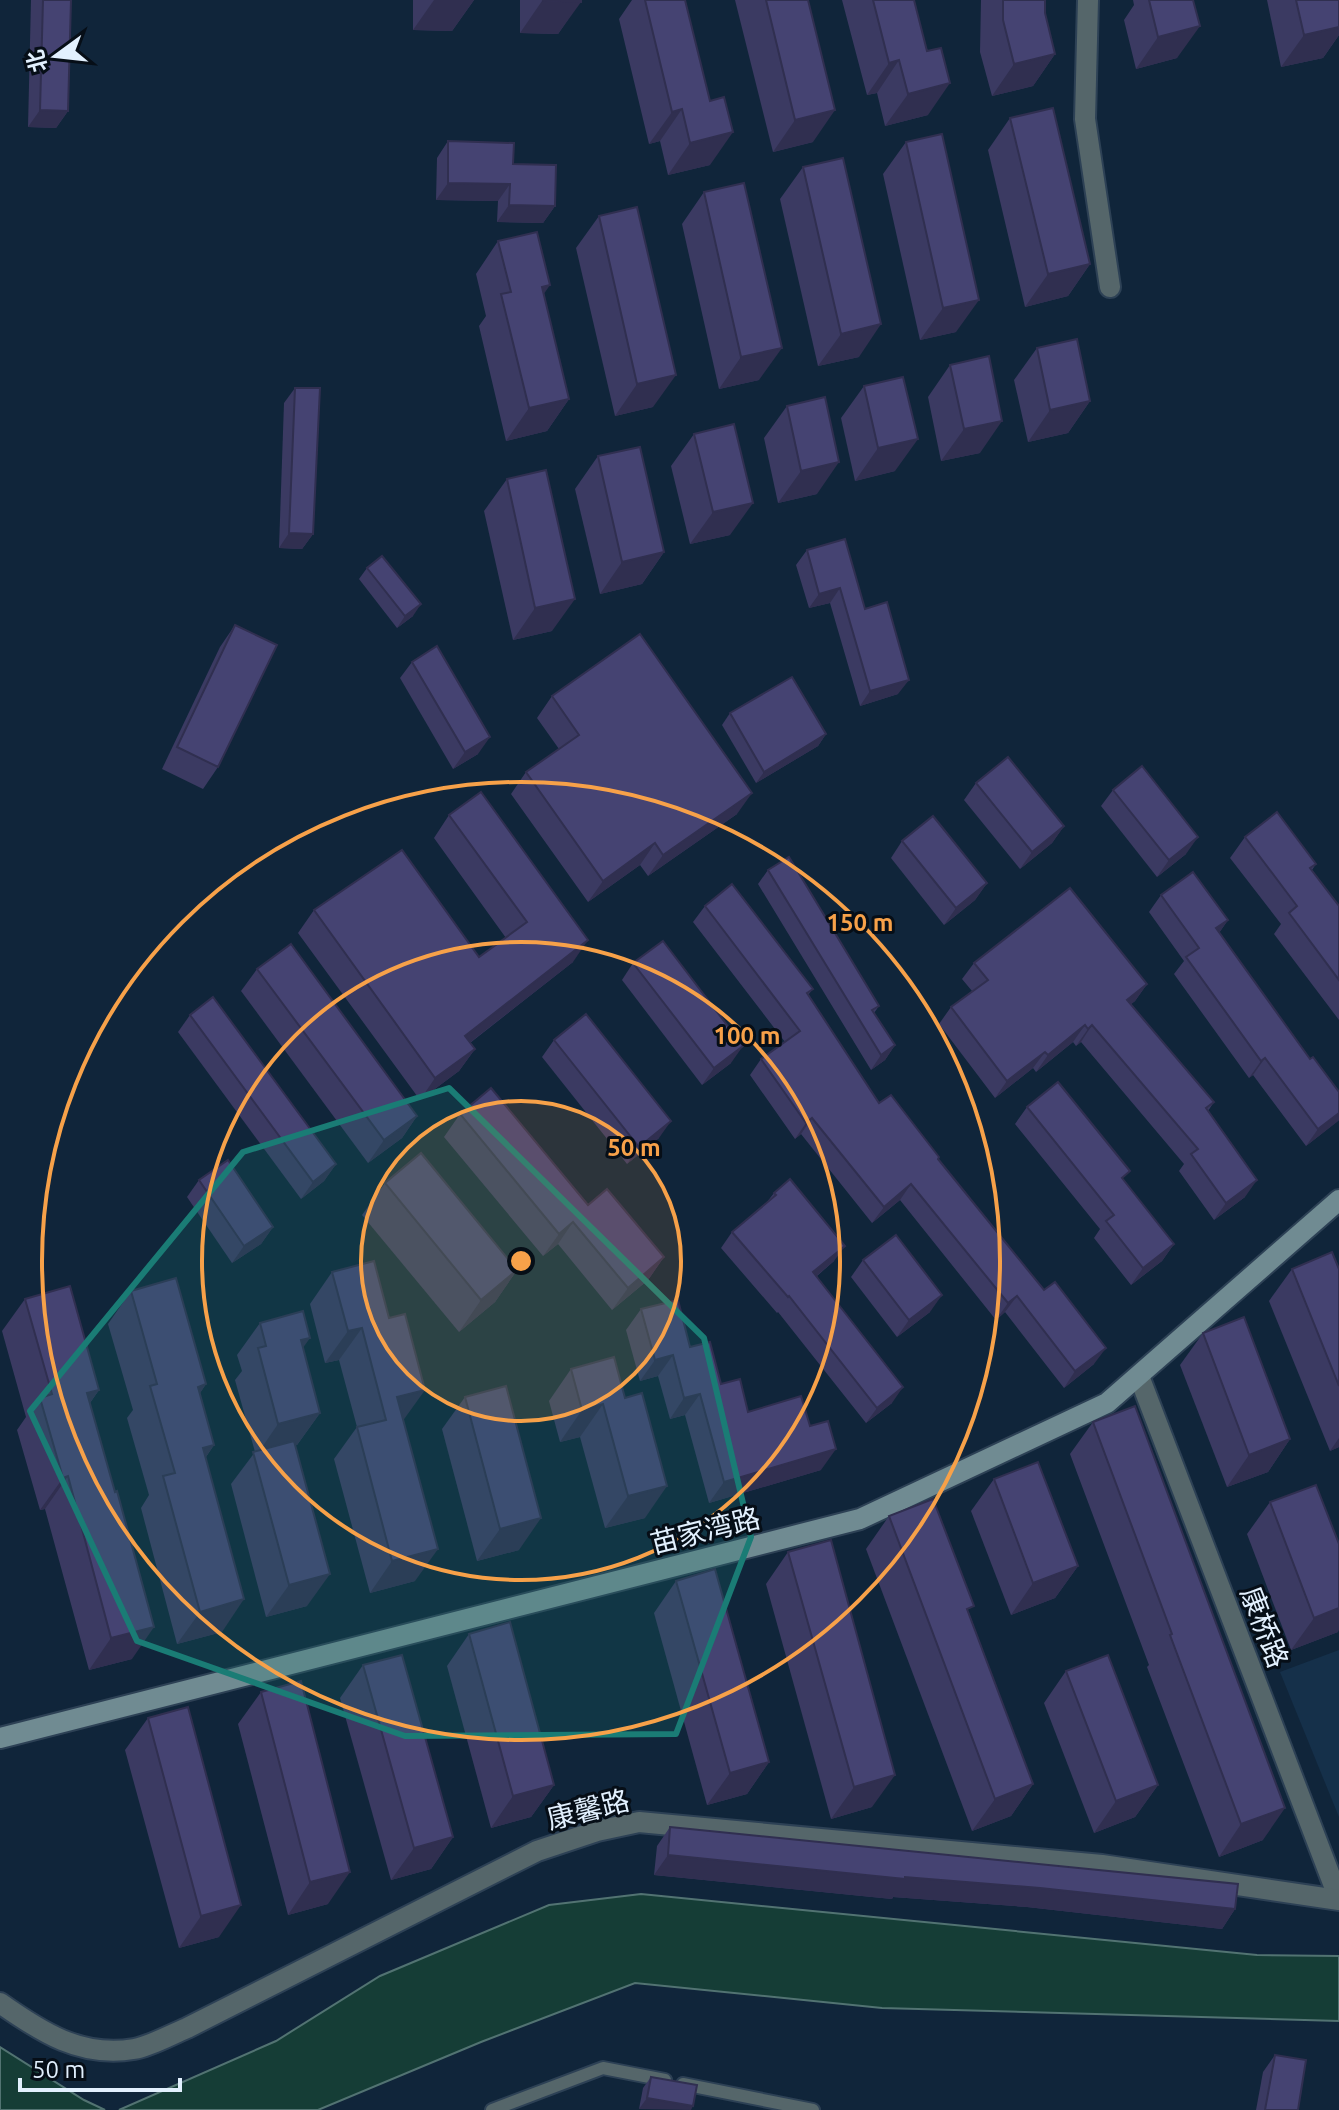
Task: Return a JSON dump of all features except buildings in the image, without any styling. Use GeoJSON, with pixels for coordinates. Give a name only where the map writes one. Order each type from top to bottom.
{"type":"FeatureCollection","features":[{"type":"Feature","properties":{"kind":"street"},"geometry":{"type":"LineString","coordinates":[[1088,0],[1085,119],[1110,287]]}},
{"type":"Feature","properties":{"kind":"street","name":"苗家湾路"},"geometry":{"type":"LineString","coordinates":[[0,1738],[860,1519],[1107,1403],[1339,1200]]}},
{"type":"Feature","properties":{"kind":"street","name":"康桥路"},"geometry":{"type":"LineString","coordinates":[[1139,1376],[1339,1899]]}},
{"type":"Feature","properties":{"kind":"street","name":"康馨路"},"geometry":{"type":"LineString","coordinates":[[0,2003],[47,2036],[91,2050],[135,2049],[228,2008],[537,1851],[597,1831],[639,1822],[1102,1865],[1339,1899]]}},
{"type":"Feature","properties":{"kind":"lane"},"geometry":{"type":"LineString","coordinates":[[492,2110],[603,2068],[813,2110]]}},
{"type":"Feature","properties":{"kind":"highlighted area"},"geometry":{"type":"Polygon","coordinates":[[[449,1088],[704,1338],[751,1537],[676,1734],[405,1736],[137,1641],[30,1411],[243,1152],[449,1088]]]}},
{"type":"Feature","properties":{"kind":"shaded area"},"geometry":{"type":"Polygon","coordinates":[[[1339,1650],[1339,1817],[1280,1672],[1339,1650]]]}},
{"type":"Feature","properties":{"kind":"shaded area"},"geometry":{"type":"Polygon","coordinates":[[[641,1894],[1257,1955],[1339,1956],[1339,2021],[882,2008],[635,1983],[481,2042],[318,2110],[119,2110],[276,2041],[380,1976],[549,1905],[641,1894]]]}},
{"type":"Feature","properties":{"kind":"shaded area"},"geometry":{"type":"Polygon","coordinates":[[[0,2047],[84,2100],[105,2110],[0,2110],[0,2047]]]}}]}
